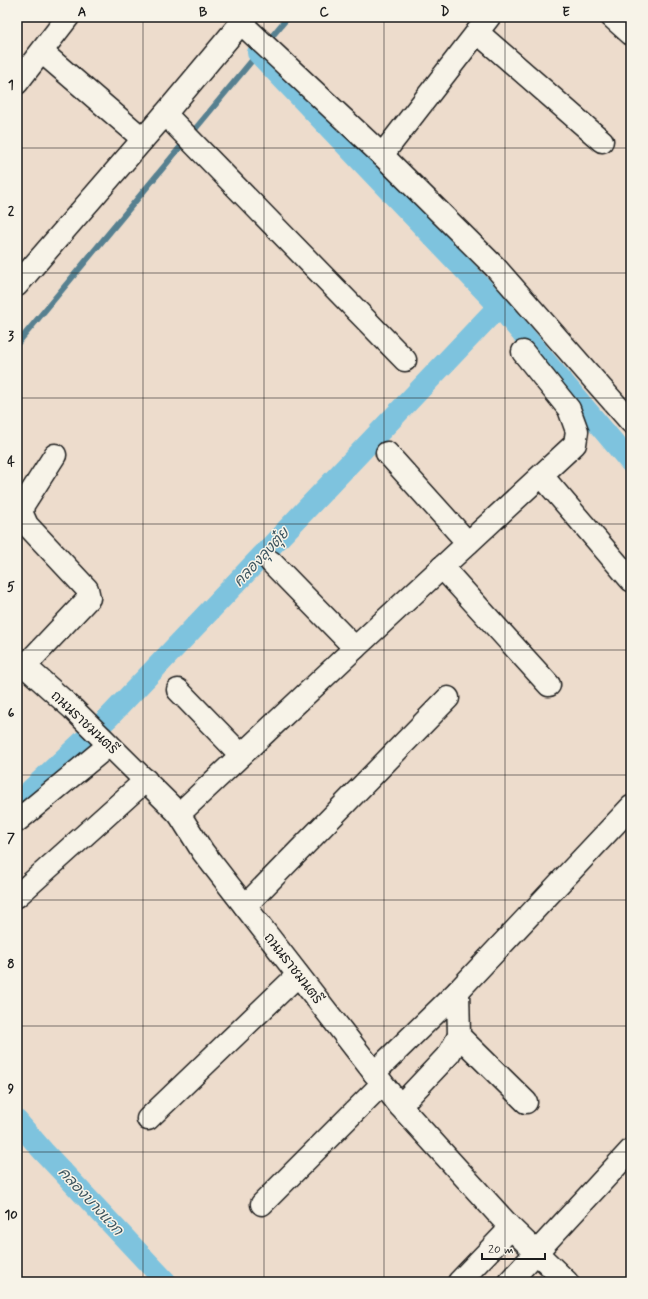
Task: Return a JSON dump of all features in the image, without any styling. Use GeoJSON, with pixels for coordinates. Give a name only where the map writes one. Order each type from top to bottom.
{"type":"FeatureCollection","features":[{"type":"Feature","properties":{"kind":"street"},"geometry":{"type":"LineString","coordinates":[[17,83],[68,17]]}},
{"type":"Feature","properties":{"kind":"street"},"geometry":{"type":"LineString","coordinates":[[612,17],[631,34]]}},
{"type":"Feature","properties":{"kind":"street"},"geometry":{"type":"LineString","coordinates":[[17,285],[143,139],[170,118],[245,24],[271,51],[382,155],[495,267],[631,422]]}},
{"type":"Feature","properties":{"kind":"street"},"geometry":{"type":"LineString","coordinates":[[382,155],[483,25],[602,141]]}},
{"type":"Feature","properties":{"kind":"street"},"geometry":{"type":"LineString","coordinates":[[42,52],[143,139]]}},
{"type":"Feature","properties":{"kind":"street"},"geometry":{"type":"LineString","coordinates":[[170,118],[405,360]]}},
{"type":"Feature","properties":{"kind":"street"},"geometry":{"type":"LineString","coordinates":[[179,814],[575,444],[577,431],[569,409],[523,352]]}},
{"type":"Feature","properties":{"kind":"street"},"geometry":{"type":"LineString","coordinates":[[387,453],[468,543]]}},
{"type":"Feature","properties":{"kind":"street"},"geometry":{"type":"LineString","coordinates":[[21,662],[89,598],[87,589],[27,525],[22,514],[23,505],[55,455]]}},
{"type":"Feature","properties":{"kind":"street"},"geometry":{"type":"LineString","coordinates":[[542,476],[631,580]]}},
{"type":"Feature","properties":{"kind":"street"},"geometry":{"type":"LineString","coordinates":[[271,562],[355,648]]}},
{"type":"Feature","properties":{"kind":"street"},"geometry":{"type":"LineString","coordinates":[[442,567],[549,685]]}},
{"type":"Feature","properties":{"kind":"street","name":"ถนนราชมนตรี"},"geometry":{"type":"LineString","coordinates":[[21,662],[73,709],[179,814],[204,852],[400,1106],[511,1228],[567,1282]]}},
{"type":"Feature","properties":{"kind":"street"},"geometry":{"type":"LineString","coordinates":[[178,690],[241,755]]}},
{"type":"Feature","properties":{"kind":"street"},"geometry":{"type":"LineString","coordinates":[[245,906],[448,698]]}},
{"type":"Feature","properties":{"kind":"street"},"geometry":{"type":"LineString","coordinates":[[17,821],[106,742]]}},
{"type":"Feature","properties":{"kind":"street"},"geometry":{"type":"LineString","coordinates":[[17,896],[146,780]]}},
{"type":"Feature","properties":{"kind":"street"},"geometry":{"type":"LineString","coordinates":[[262,1204],[458,991],[631,807]]}},
{"type":"Feature","properties":{"kind":"street"},"geometry":{"type":"LineString","coordinates":[[148,1119],[298,975]]}},
{"type":"Feature","properties":{"kind":"street"},"geometry":{"type":"LineString","coordinates":[[400,1106],[449,1054],[459,1036],[458,991]]}},
{"type":"Feature","properties":{"kind":"street"},"geometry":{"type":"LineString","coordinates":[[459,1036],[526,1102]]}},
{"type":"Feature","properties":{"kind":"street"},"geometry":{"type":"LineString","coordinates":[[509,1282],[631,1150]]}},
{"type":"Feature","properties":{"kind":"street"},"geometry":{"type":"LineString","coordinates":[[459,1282],[511,1228]]}},
{"type":"Feature","properties":{"kind":"waterway"},"geometry":{"type":"LineString","coordinates":[[17,344],[288,17]]}},
{"type":"Feature","properties":{"kind":"waterway"},"geometry":{"type":"LineString","coordinates":[[258,53],[499,306],[631,463]]}},
{"type":"Feature","properties":{"kind":"waterway","name":"คลองลุงตุ๋ย"},"geometry":{"type":"LineString","coordinates":[[17,803],[110,716],[499,306]]}},
{"type":"Feature","properties":{"kind":"waterway","name":"คลองบางแวก"},"geometry":{"type":"LineString","coordinates":[[17,1121],[43,1151],[166,1282]]}}]}
